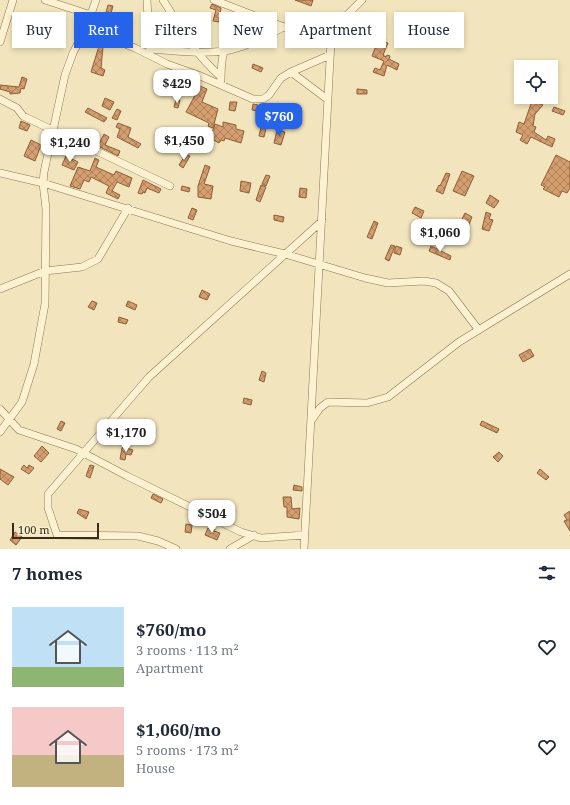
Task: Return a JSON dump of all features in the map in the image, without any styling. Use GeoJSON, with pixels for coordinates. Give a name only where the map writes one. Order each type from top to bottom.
{"type":"FeatureCollection","features":[{"type":"Feature","properties":{"kind":"street"},"geometry":{"type":"LineString","coordinates":[[0,42],[13,0]]}},
{"type":"Feature","properties":{"kind":"street"},"geometry":{"type":"LineString","coordinates":[[45,0],[82,12]]}},
{"type":"Feature","properties":{"kind":"street"},"geometry":{"type":"LineString","coordinates":[[92,12],[96,0]]}},
{"type":"Feature","properties":{"kind":"street"},"geometry":{"type":"LineString","coordinates":[[147,0],[150,52]]}},
{"type":"Feature","properties":{"kind":"street"},"geometry":{"type":"LineString","coordinates":[[163,0],[184,36],[221,77]]}},
{"type":"Feature","properties":{"kind":"street"},"geometry":{"type":"LineString","coordinates":[[214,0],[244,12]]}},
{"type":"Feature","properties":{"kind":"street"},"geometry":{"type":"LineString","coordinates":[[350,12],[362,0]]}},
{"type":"Feature","properties":{"kind":"street"},"geometry":{"type":"LineString","coordinates":[[277,24],[284,27]]}},
{"type":"Feature","properties":{"kind":"street"},"geometry":{"type":"LineString","coordinates":[[150,52],[225,51],[251,43],[284,27]]}},
{"type":"Feature","properties":{"kind":"street"},"geometry":{"type":"LineString","coordinates":[[133,46],[150,52],[221,86],[254,99],[263,99],[269,95],[281,78],[291,72],[330,55]]}},
{"type":"Feature","properties":{"kind":"street"},"geometry":{"type":"LineString","coordinates":[[0,432],[22,402],[34,364],[45,304],[46,209],[43,183],[52,130],[65,75],[77,48]]}},
{"type":"Feature","properties":{"kind":"street"},"geometry":{"type":"LineString","coordinates":[[221,86],[226,48]]}},
{"type":"Feature","properties":{"kind":"street"},"geometry":{"type":"LineString","coordinates":[[304,549],[330,48]]}},
{"type":"Feature","properties":{"kind":"street"},"geometry":{"type":"LineString","coordinates":[[291,72],[327,99]]}},
{"type":"Feature","properties":{"kind":"street"},"geometry":{"type":"LineString","coordinates":[[0,99],[17,108],[23,116],[170,186]]}},
{"type":"Feature","properties":{"kind":"street"},"geometry":{"type":"LineString","coordinates":[[0,173],[43,183],[231,241],[285,254],[365,278],[388,283],[436,283],[449,291],[478,329]]}},
{"type":"Feature","properties":{"kind":"street"},"geometry":{"type":"LineString","coordinates":[[0,289],[45,272],[82,267],[98,259],[128,208]]}},
{"type":"Feature","properties":{"kind":"street"},"geometry":{"type":"LineString","coordinates":[[176,549],[158,540],[138,536],[57,535],[48,508],[48,494],[149,378],[322,221]]}},
{"type":"Feature","properties":{"kind":"street"},"geometry":{"type":"LineString","coordinates":[[311,421],[320,408],[328,402],[367,403],[388,397],[478,329],[570,274]]}},
{"type":"Feature","properties":{"kind":"street"},"geometry":{"type":"LineString","coordinates":[[0,409],[19,430],[83,453],[126,476],[241,532],[261,538],[305,535]]}},
{"type":"Feature","properties":{"kind":"street"},"geometry":{"type":"LineString","coordinates":[[230,549],[254,536]]}},
{"type":"Feature","properties":{"kind":"building"},"geometry":{"type":"Polygon","coordinates":[[[295,0],[313,0],[311,6],[295,0]]]}},
{"type":"Feature","properties":{"kind":"building"},"geometry":{"type":"Polygon","coordinates":[[[212,4],[221,8],[220,12],[219,12],[219,22],[213,21],[216,10],[210,8],[212,4]]]}},
{"type":"Feature","properties":{"kind":"building"},"geometry":{"type":"Polygon","coordinates":[[[108,5],[113,6],[111,12],[106,12],[108,5]]]}},
{"type":"Feature","properties":{"kind":"building"},"geometry":{"type":"Polygon","coordinates":[[[98,48],[103,48],[101,68],[105,70],[103,76],[91,72],[98,48]]]}},
{"type":"Feature","properties":{"kind":"building"},"geometry":{"type":"Polygon","coordinates":[[[375,48],[386,48],[383,55],[386,57],[387,55],[390,56],[389,59],[399,64],[397,70],[387,65],[384,76],[373,72],[375,68],[380,70],[384,61],[372,56],[375,48]]]}},
{"type":"Feature","properties":{"kind":"building"},"geometry":{"type":"Polygon","coordinates":[[[253,64],[263,68],[261,72],[252,68],[253,64]]]}},
{"type":"Feature","properties":{"kind":"building"},"geometry":{"type":"Polygon","coordinates":[[[22,77],[27,79],[24,89],[21,88],[20,93],[10,94],[10,92],[0,89],[0,85],[19,87],[22,77]]]}},
{"type":"Feature","properties":{"kind":"building"},"geometry":{"type":"Polygon","coordinates":[[[200,86],[207,89],[202,102],[218,109],[213,128],[208,126],[209,123],[186,112],[200,86]]]}},
{"type":"Feature","properties":{"kind":"building"},"geometry":{"type":"Polygon","coordinates":[[[357,89],[367,90],[367,94],[357,94],[357,89]]]}},
{"type":"Feature","properties":{"kind":"building"},"geometry":{"type":"Polygon","coordinates":[[[105,98],[114,102],[110,110],[102,106],[105,98]]]}},
{"type":"Feature","properties":{"kind":"building"},"geometry":{"type":"Polygon","coordinates":[[[176,99],[180,100],[178,108],[174,107],[176,99]]]}},
{"type":"Feature","properties":{"kind":"building"},"geometry":{"type":"Polygon","coordinates":[[[230,102],[237,102],[235,111],[229,110],[230,102]]]}},
{"type":"Feature","properties":{"kind":"building"},"geometry":{"type":"Polygon","coordinates":[[[253,104],[258,105],[257,111],[252,110],[253,104]]]}},
{"type":"Feature","properties":{"kind":"building"},"geometry":{"type":"Polygon","coordinates":[[[531,104],[543,105],[535,114],[533,126],[536,127],[534,132],[546,140],[548,136],[555,139],[552,147],[531,137],[527,144],[520,140],[523,135],[516,132],[519,122],[524,124],[531,104]]]}},
{"type":"Feature","properties":{"kind":"building"},"geometry":{"type":"Polygon","coordinates":[[[554,107],[565,111],[563,115],[552,111],[554,107]]]}},
{"type":"Feature","properties":{"kind":"building"},"geometry":{"type":"Polygon","coordinates":[[[88,108],[107,118],[104,122],[85,112],[88,108]]]}},
{"type":"Feature","properties":{"kind":"building"},"geometry":{"type":"Polygon","coordinates":[[[117,109],[121,111],[117,120],[112,118],[117,109]]]}},
{"type":"Feature","properties":{"kind":"building"},"geometry":{"type":"Polygon","coordinates":[[[21,121],[30,125],[27,131],[19,128],[21,121]]]}},
{"type":"Feature","properties":{"kind":"building"},"geometry":{"type":"Polygon","coordinates":[[[223,122],[236,125],[236,129],[244,131],[241,143],[225,138],[224,141],[221,140],[219,143],[210,138],[215,124],[223,127],[223,122]]]}},
{"type":"Feature","properties":{"kind":"building"},"geometry":{"type":"Polygon","coordinates":[[[118,123],[131,128],[128,137],[141,144],[138,148],[117,137],[120,129],[116,127],[118,123]]]}},
{"type":"Feature","properties":{"kind":"building"},"geometry":{"type":"Polygon","coordinates":[[[262,123],[267,124],[264,137],[259,136],[262,123]]]}},
{"type":"Feature","properties":{"kind":"building"},"geometry":{"type":"Polygon","coordinates":[[[277,130],[285,132],[281,145],[274,143],[277,130]]]}},
{"type":"Feature","properties":{"kind":"building"},"geometry":{"type":"Polygon","coordinates":[[[104,134],[109,137],[105,145],[120,151],[118,156],[98,146],[104,134]]]}},
{"type":"Feature","properties":{"kind":"building"},"geometry":{"type":"Polygon","coordinates":[[[31,140],[41,145],[35,161],[24,156],[31,140]]]}},
{"type":"Feature","properties":{"kind":"building"},"geometry":{"type":"Polygon","coordinates":[[[186,154],[190,156],[183,168],[179,165],[186,154]]]}},
{"type":"Feature","properties":{"kind":"building"},"geometry":{"type":"Polygon","coordinates":[[[556,155],[570,162],[570,188],[567,193],[562,191],[559,197],[543,189],[545,187],[541,185],[556,155]]]}},
{"type":"Feature","properties":{"kind":"building"},"geometry":{"type":"Polygon","coordinates":[[[66,156],[78,162],[74,170],[62,165],[66,156]]]}},
{"type":"Feature","properties":{"kind":"building"},"geometry":{"type":"Polygon","coordinates":[[[95,158],[99,160],[96,167],[114,175],[116,171],[132,178],[129,187],[117,182],[112,191],[120,195],[118,199],[106,193],[109,186],[91,177],[89,182],[84,180],[80,189],[70,186],[78,167],[90,171],[95,158]]]}},
{"type":"Feature","properties":{"kind":"building"},"geometry":{"type":"Polygon","coordinates":[[[205,165],[210,167],[204,184],[213,186],[211,199],[198,197],[198,186],[205,165]]]}},
{"type":"Feature","properties":{"kind":"building"},"geometry":{"type":"Polygon","coordinates":[[[462,171],[474,176],[465,196],[453,191],[462,171]]]}},
{"type":"Feature","properties":{"kind":"building"},"geometry":{"type":"Polygon","coordinates":[[[446,173],[450,174],[443,194],[436,191],[446,173]]]}},
{"type":"Feature","properties":{"kind":"building"},"geometry":{"type":"Polygon","coordinates":[[[266,175],[270,176],[266,186],[262,184],[266,175]]]}},
{"type":"Feature","properties":{"kind":"building"},"geometry":{"type":"Polygon","coordinates":[[[143,180],[161,189],[159,193],[147,188],[145,193],[138,193],[143,180]]]}},
{"type":"Feature","properties":{"kind":"building"},"geometry":{"type":"Polygon","coordinates":[[[241,181],[251,183],[249,193],[240,191],[241,181]]]}},
{"type":"Feature","properties":{"kind":"building"},"geometry":{"type":"Polygon","coordinates":[[[261,185],[266,187],[260,202],[256,200],[261,185]]]}},
{"type":"Feature","properties":{"kind":"building"},"geometry":{"type":"Polygon","coordinates":[[[182,186],[190,188],[189,192],[181,190],[182,186]]]}},
{"type":"Feature","properties":{"kind":"building"},"geometry":{"type":"Polygon","coordinates":[[[300,188],[307,189],[306,198],[299,197],[300,188]]]}},
{"type":"Feature","properties":{"kind":"building"},"geometry":{"type":"Polygon","coordinates":[[[490,195],[499,201],[494,208],[486,203],[490,195]]]}},
{"type":"Feature","properties":{"kind":"building"},"geometry":{"type":"Polygon","coordinates":[[[415,207],[424,211],[421,218],[412,213],[415,207]]]}},
{"type":"Feature","properties":{"kind":"building"},"geometry":{"type":"Polygon","coordinates":[[[192,208],[197,210],[193,220],[188,218],[192,208]]]}},
{"type":"Feature","properties":{"kind":"building"},"geometry":{"type":"Polygon","coordinates":[[[486,212],[491,214],[489,219],[493,220],[489,231],[482,229],[486,212]]]}},
{"type":"Feature","properties":{"kind":"building"},"geometry":{"type":"Polygon","coordinates":[[[465,213],[472,217],[468,227],[460,223],[465,213]]]}},
{"type":"Feature","properties":{"kind":"building"},"geometry":{"type":"Polygon","coordinates":[[[274,215],[284,217],[283,222],[274,220],[274,215]]]}},
{"type":"Feature","properties":{"kind":"building"},"geometry":{"type":"Polygon","coordinates":[[[374,221],[378,223],[372,239],[367,237],[374,221]]]}},
{"type":"Feature","properties":{"kind":"building"},"geometry":{"type":"Polygon","coordinates":[[[438,227],[444,229],[442,235],[436,233],[438,227]]]}},
{"type":"Feature","properties":{"kind":"building"},"geometry":{"type":"Polygon","coordinates":[[[391,245],[395,246],[389,261],[385,259],[391,245]]]}},
{"type":"Feature","properties":{"kind":"building"},"geometry":{"type":"Polygon","coordinates":[[[396,246],[402,248],[400,255],[394,253],[396,246]]]}},
{"type":"Feature","properties":{"kind":"building"},"geometry":{"type":"Polygon","coordinates":[[[431,246],[451,256],[450,260],[429,251],[431,246]]]}},
{"type":"Feature","properties":{"kind":"building"},"geometry":{"type":"Polygon","coordinates":[[[202,290],[210,294],[207,300],[199,297],[202,290]]]}},
{"type":"Feature","properties":{"kind":"building"},"geometry":{"type":"Polygon","coordinates":[[[92,301],[97,303],[94,310],[88,307],[92,301]]]}},
{"type":"Feature","properties":{"kind":"building"},"geometry":{"type":"Polygon","coordinates":[[[128,301],[137,305],[135,310],[126,306],[128,301]]]}},
{"type":"Feature","properties":{"kind":"building"},"geometry":{"type":"Polygon","coordinates":[[[119,317],[128,320],[126,324],[118,322],[119,317]]]}},
{"type":"Feature","properties":{"kind":"building"},"geometry":{"type":"Polygon","coordinates":[[[530,349],[534,356],[523,362],[519,355],[530,349]]]}},
{"type":"Feature","properties":{"kind":"building"},"geometry":{"type":"Polygon","coordinates":[[[262,371],[266,373],[264,382],[259,380],[262,371]]]}},
{"type":"Feature","properties":{"kind":"building"},"geometry":{"type":"Polygon","coordinates":[[[244,398],[252,400],[251,405],[243,403],[244,398]]]}},
{"type":"Feature","properties":{"kind":"building"},"geometry":{"type":"Polygon","coordinates":[[[61,421],[65,423],[61,431],[57,429],[61,421]]]}},
{"type":"Feature","properties":{"kind":"building"},"geometry":{"type":"Polygon","coordinates":[[[482,421],[499,429],[497,433],[480,425],[482,421]]]}},
{"type":"Feature","properties":{"kind":"building"},"geometry":{"type":"Polygon","coordinates":[[[42,446],[49,453],[41,462],[34,456],[42,446]]]}},
{"type":"Feature","properties":{"kind":"building"},"geometry":{"type":"Polygon","coordinates":[[[124,447],[133,450],[131,455],[126,454],[125,460],[120,459],[122,448],[124,447]]]}},
{"type":"Feature","properties":{"kind":"building"},"geometry":{"type":"Polygon","coordinates":[[[499,452],[503,456],[498,462],[493,457],[499,452]]]}},
{"type":"Feature","properties":{"kind":"building"},"geometry":{"type":"Polygon","coordinates":[[[24,465],[27,468],[29,465],[34,468],[29,474],[21,469],[24,465]]]}},
{"type":"Feature","properties":{"kind":"building"},"geometry":{"type":"Polygon","coordinates":[[[90,465],[94,466],[90,478],[86,476],[90,465]]]}},
{"type":"Feature","properties":{"kind":"building"},"geometry":{"type":"Polygon","coordinates":[[[0,469],[14,477],[8,485],[0,479],[0,469]]]}},
{"type":"Feature","properties":{"kind":"building"},"geometry":{"type":"Polygon","coordinates":[[[540,469],[549,477],[546,480],[537,473],[540,469]]]}},
{"type":"Feature","properties":{"kind":"building"},"geometry":{"type":"Polygon","coordinates":[[[294,485],[302,487],[302,491],[293,490],[294,485]]]}},
{"type":"Feature","properties":{"kind":"building"},"geometry":{"type":"Polygon","coordinates":[[[153,494],[163,499],[161,503],[151,498],[153,494]]]}},
{"type":"Feature","properties":{"kind":"building"},"geometry":{"type":"Polygon","coordinates":[[[283,497],[291,497],[292,509],[300,508],[299,519],[287,517],[287,507],[284,507],[283,497]]]}},
{"type":"Feature","properties":{"kind":"building"},"geometry":{"type":"Polygon","coordinates":[[[79,509],[89,512],[86,519],[77,513],[79,509]]]}},
{"type":"Feature","properties":{"kind":"building"},"geometry":{"type":"Polygon","coordinates":[[[570,511],[570,531],[564,521],[567,520],[564,515],[570,511]]]}},
{"type":"Feature","properties":{"kind":"building"},"geometry":{"type":"Polygon","coordinates":[[[186,524],[192,525],[191,533],[185,532],[186,524]]]}},
{"type":"Feature","properties":{"kind":"building"},"geometry":{"type":"Polygon","coordinates":[[[208,528],[215,529],[214,531],[220,533],[217,540],[205,535],[208,528]]]}},
{"type":"Feature","properties":{"kind":"building"},"geometry":{"type":"Polygon","coordinates":[[[15,532],[22,537],[16,545],[10,540],[15,532]]]}}]}
